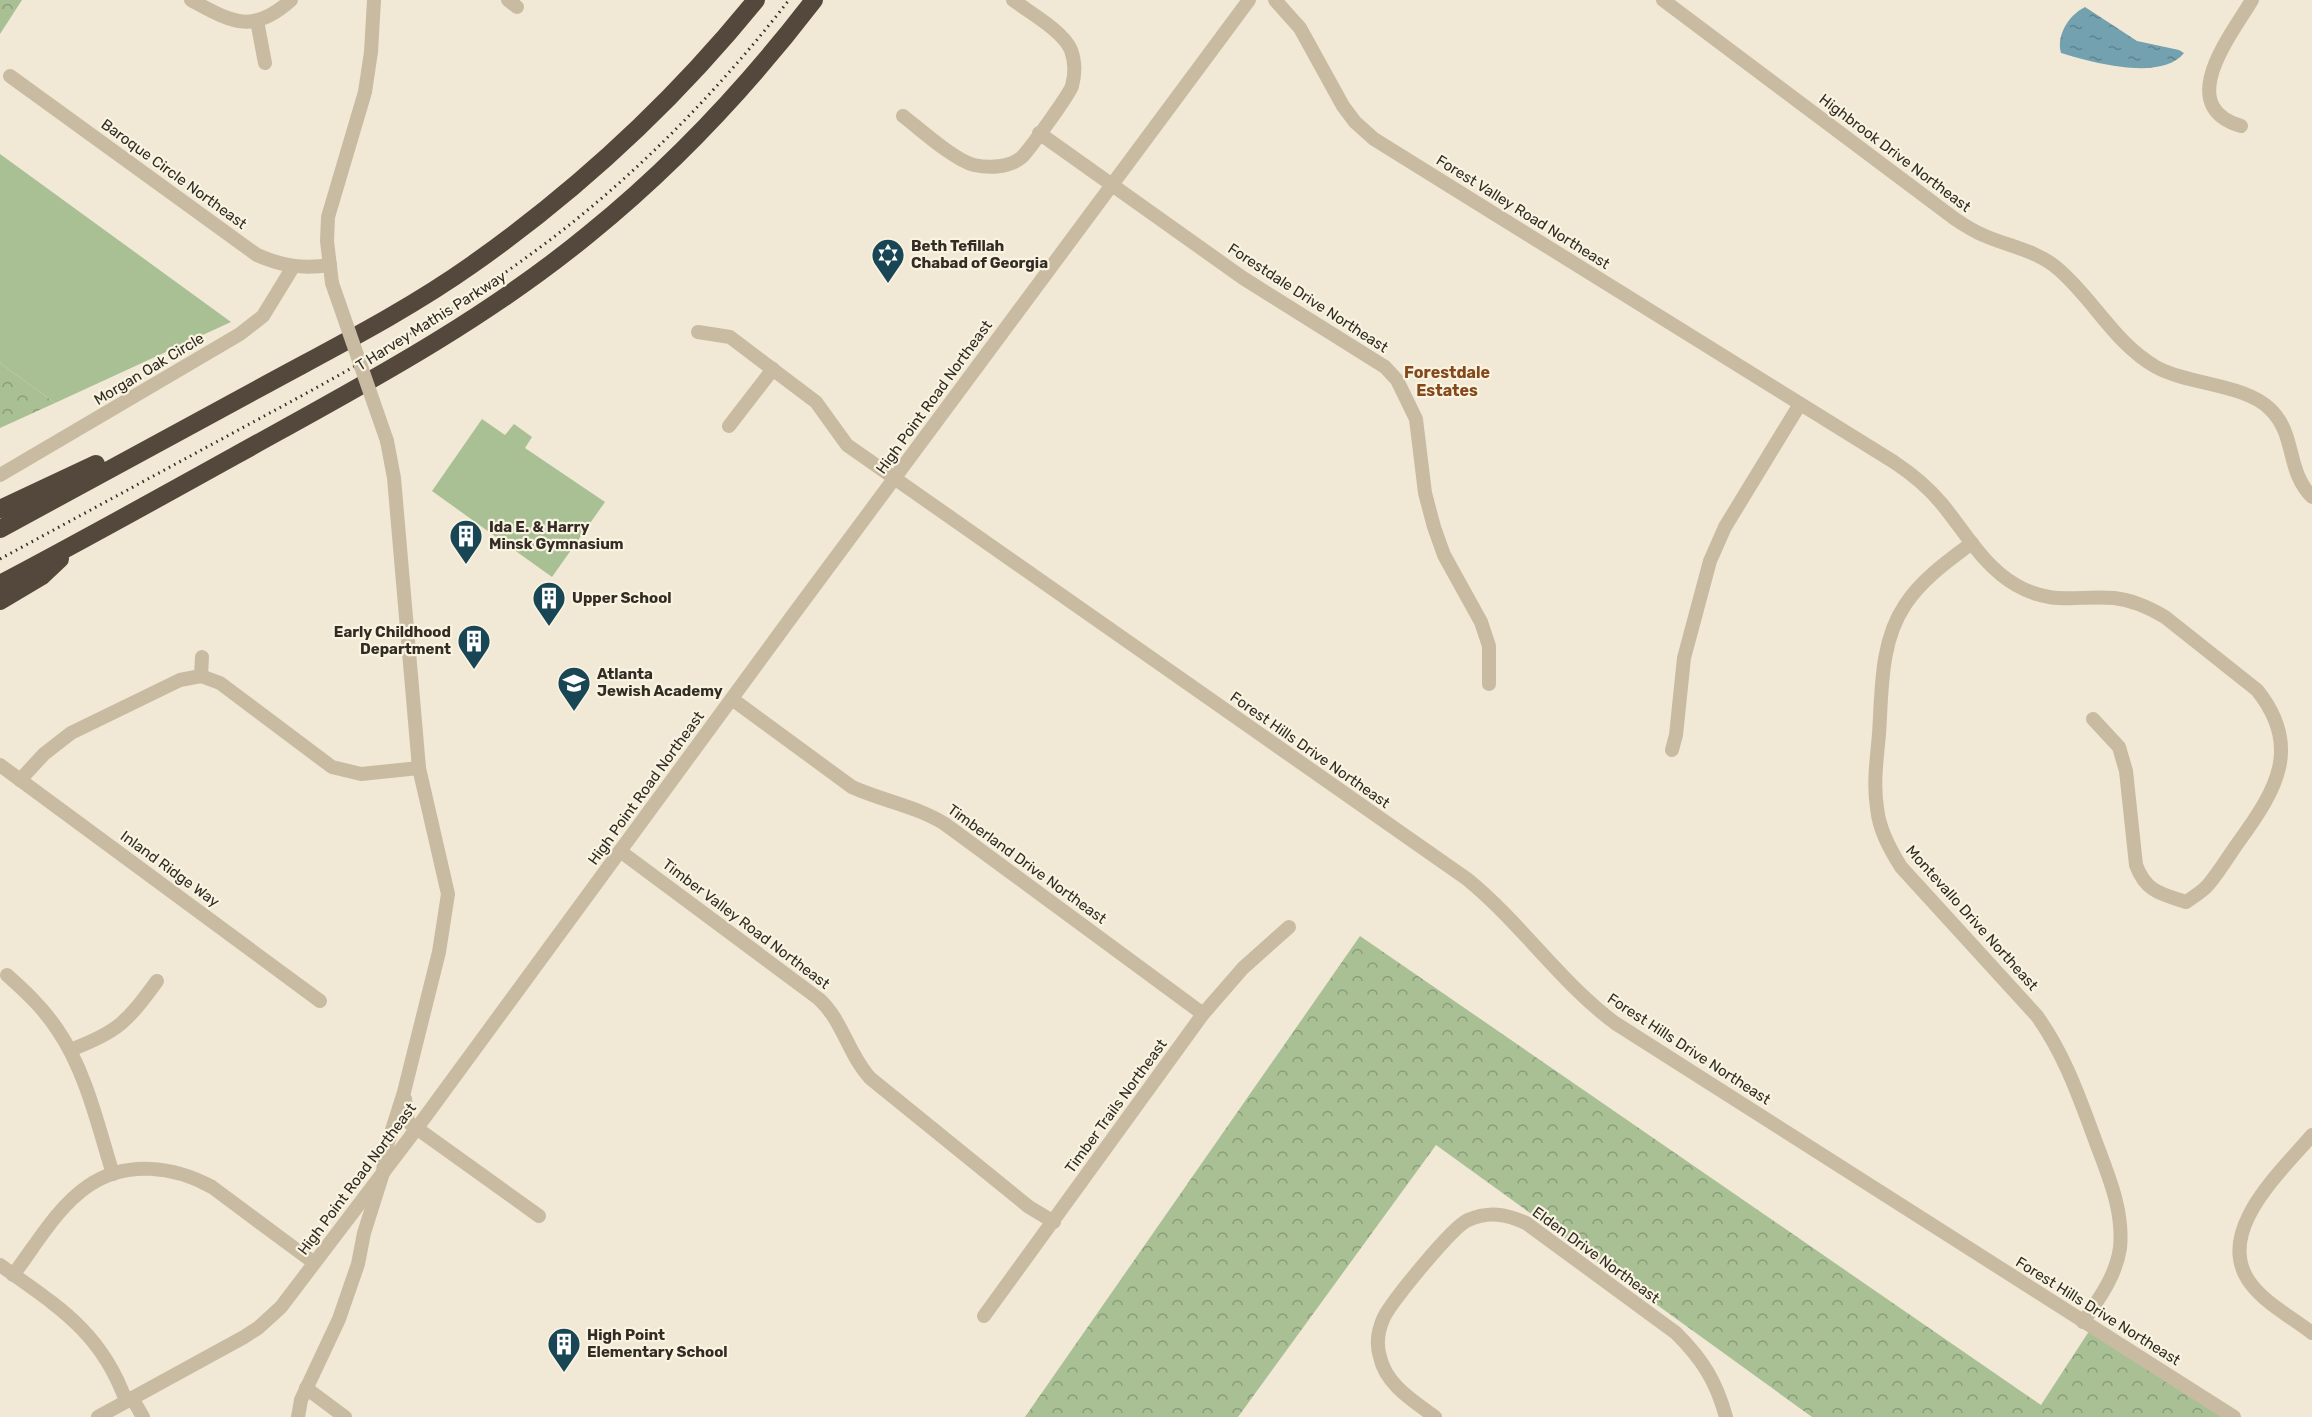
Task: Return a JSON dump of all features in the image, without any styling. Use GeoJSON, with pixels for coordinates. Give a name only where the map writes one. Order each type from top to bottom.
{"type":"FeatureCollection","features":[{"type":"Feature","properties":{"kind":"highway","name":"T Harvey Mathis Parkway"},"geometry":{"type":"LineString","coordinates":[[0,528],[378,324],[471,266],[525,226],[603,162],[644,124],[719,44],[756,0]]}},
{"type":"Feature","properties":{"kind":"highway","name":"T Harvey Mathis Parkway"},"geometry":{"type":"LineString","coordinates":[[0,584],[402,363],[498,302],[543,270],[598,227],[675,158],[755,73],[814,0]]}},
{"type":"Feature","properties":{"kind":"highway"},"geometry":{"type":"LineString","coordinates":[[0,509],[282,376]]}},
{"type":"Feature","properties":{"kind":"highway"},"geometry":{"type":"LineString","coordinates":[[0,601],[42,576],[75,544]]}},
{"type":"Feature","properties":{"kind":"street"},"geometry":{"type":"LineString","coordinates":[[191,0],[223,18],[240,22],[257,21],[277,13],[291,0]]}},
{"type":"Feature","properties":{"kind":"street"},"geometry":{"type":"LineString","coordinates":[[298,1417],[306,1388],[349,1294],[358,1264],[364,1233],[383,1173],[385,1152],[404,1092],[439,952],[448,894],[418,768],[394,478],[387,441],[332,283],[327,241],[328,217],[365,92],[371,52],[374,0]]}},
{"type":"Feature","properties":{"kind":"street"},"geometry":{"type":"LineString","coordinates":[[903,116],[959,158],[972,164],[988,167],[1003,166],[1021,158],[1071,88],[1074,68],[1071,50],[1063,37],[1013,0]]}},
{"type":"Feature","properties":{"kind":"street","name":"High Point Road Northeast"},"geometry":{"type":"LineString","coordinates":[[98,1417],[125,1405],[258,1328],[281,1307],[417,1128],[1249,0]]}},
{"type":"Feature","properties":{"kind":"street","name":"Forest Valley Road Northeast"},"geometry":{"type":"LineString","coordinates":[[1275,0],[1300,28],[1343,106],[1355,122],[1374,139],[1913,475],[1941,503],[1972,543],[2002,575],[2033,593],[2065,600],[2115,598],[2154,610],[2257,690],[2268,704],[2281,738],[2282,756],[2274,787],[2250,826],[2207,886],[2186,902],[2157,892],[2141,879],[2136,865],[2126,771],[2119,747],[2093,718]]}},
{"type":"Feature","properties":{"kind":"street","name":"Highbrook Drive Northeast"},"geometry":{"type":"LineString","coordinates":[[1663,0],[1955,219],[1983,235],[2036,254],[2055,266],[2075,285],[2118,338],[2142,358],[2174,375],[2247,395],[2269,407],[2285,429],[2295,471],[2299,481],[2312,497]]}},
{"type":"Feature","properties":{"kind":"street"},"geometry":{"type":"LineString","coordinates":[[2241,126],[2226,120],[2215,109],[2210,99],[2208,81],[2218,55],[2253,0]]}},
{"type":"Feature","properties":{"kind":"street"},"geometry":{"type":"LineString","coordinates":[[257,21],[265,63]]}},
{"type":"Feature","properties":{"kind":"street","name":"Baroque Circle Northeast"},"geometry":{"type":"LineString","coordinates":[[10,76],[256,255],[273,263],[293,267],[330,266]]}},
{"type":"Feature","properties":{"kind":"street","name":"Forestdale Drive Northeast"},"geometry":{"type":"LineString","coordinates":[[1039,133],[1243,278],[1385,367],[1397,380],[1416,419],[1425,493],[1444,555],[1481,622],[1489,646],[1489,684]]}},
{"type":"Feature","properties":{"kind":"street","name":"Morgan Oak Circle"},"geometry":{"type":"LineString","coordinates":[[0,475],[240,334],[263,316],[293,267]]}},
{"type":"Feature","properties":{"kind":"street","name":"Forest Hills Drive Northeast"},"geometry":{"type":"LineString","coordinates":[[698,332],[730,337],[816,402],[847,445],[894,480],[1467,879],[1505,913],[1584,998],[1615,1023],[2234,1417]]}},
{"type":"Feature","properties":{"kind":"street"},"geometry":{"type":"LineString","coordinates":[[729,426],[773,369]]}},
{"type":"Feature","properties":{"kind":"street"},"geometry":{"type":"LineString","coordinates":[[1672,750],[1676,735],[1684,658],[1710,561],[1725,526],[1800,404]]}},
{"type":"Feature","properties":{"kind":"street","name":"Montevallo Drive Northeast"},"geometry":{"type":"LineString","coordinates":[[1972,543],[1919,586],[1904,605],[1892,628],[1884,667],[1875,782],[1876,807],[1884,837],[1901,867],[2037,1016],[2055,1040],[2068,1067],[2115,1195],[2121,1226],[2120,1250],[2113,1274],[2100,1299],[2083,1322]]}},
{"type":"Feature","properties":{"kind":"street"},"geometry":{"type":"LineString","coordinates":[[201,676],[202,657]]}},
{"type":"Feature","properties":{"kind":"street"},"geometry":{"type":"LineString","coordinates":[[20,780],[44,754],[71,733],[180,680],[201,676],[220,683],[332,767],[361,774],[418,768]]}},
{"type":"Feature","properties":{"kind":"street","name":"Timberland Drive Northeast"},"geometry":{"type":"LineString","coordinates":[[732,699],[852,786],[870,795],[915,808],[945,824],[1203,1014]]}},
{"type":"Feature","properties":{"kind":"street","name":"Inland Ridge Way"},"geometry":{"type":"LineString","coordinates":[[0,765],[320,1001]]}},
{"type":"Feature","properties":{"kind":"street","name":"Timber Valley Road Northeast"},"geometry":{"type":"LineString","coordinates":[[620,851],[819,999],[835,1017],[854,1058],[870,1078],[1029,1207],[1054,1222]]}},
{"type":"Feature","properties":{"kind":"street","name":"Timber Trails Northeast"},"geometry":{"type":"LineString","coordinates":[[984,1316],[1203,1014],[1244,968],[1289,927]]}},
{"type":"Feature","properties":{"kind":"street"},"geometry":{"type":"LineString","coordinates":[[7,975],[41,1008],[69,1050],[82,1079],[113,1174]]}},
{"type":"Feature","properties":{"kind":"street"},"geometry":{"type":"LineString","coordinates":[[69,1050],[98,1040],[120,1026],[135,1011],[157,981]]}},
{"type":"Feature","properties":{"kind":"street"},"geometry":{"type":"LineString","coordinates":[[404,1092],[408,1122],[539,1216]]}},
{"type":"Feature","properties":{"kind":"street"},"geometry":{"type":"LineString","coordinates":[[2312,1136],[2254,1205],[2244,1226],[2240,1248],[2241,1261],[2250,1283],[2258,1292],[2312,1333]]}},
{"type":"Feature","properties":{"kind":"street"},"geometry":{"type":"LineString","coordinates":[[14,1275],[71,1201],[88,1186],[113,1174],[133,1169],[154,1168],[176,1171],[212,1187],[313,1262]]}},
{"type":"Feature","properties":{"kind":"street","name":"Elden Drive Northeast"},"geometry":{"type":"LineString","coordinates":[[1435,1417],[1397,1387],[1385,1372],[1380,1359],[1379,1330],[1390,1309],[1448,1235],[1466,1221],[1496,1214],[1526,1223],[1676,1334],[1695,1352],[1710,1374],[1720,1394],[1726,1417]]}},
{"type":"Feature","properties":{"kind":"street"},"geometry":{"type":"LineString","coordinates":[[0,1265],[67,1314],[88,1334],[111,1366],[125,1405],[143,1417]]}},
{"type":"Feature","properties":{"kind":"street"},"geometry":{"type":"LineString","coordinates":[[306,1388],[345,1417]]}},
{"type":"Feature","properties":{"kind":"green space"},"geometry":{"type":"Polygon","coordinates":[[[0,0],[22,0],[0,34],[0,0]]]}},
{"type":"Feature","properties":{"kind":"green space"},"geometry":{"type":"Polygon","coordinates":[[[0,154],[231,322],[55,403],[0,363],[0,154]]]}},
{"type":"Feature","properties":{"kind":"green space"},"geometry":{"type":"Polygon","coordinates":[[[0,363],[55,403],[0,428],[0,363]]]}},
{"type":"Feature","properties":{"kind":"green space"},"geometry":{"type":"Polygon","coordinates":[[[482,419],[505,435],[514,424],[532,437],[525,448],[605,502],[552,577],[432,491],[482,419]]]}},
{"type":"Feature","properties":{"kind":"green space"},"geometry":{"type":"Polygon","coordinates":[[[1360,936],[2041,1405],[2095,1322],[2235,1417],[1812,1417],[1436,1145],[1238,1417],[1025,1417],[1360,936]]]}},
{"type":"Feature","properties":{"kind":"water"},"geometry":{"type":"Polygon","coordinates":[[[2085,7],[2137,41],[2184,53],[2173,62],[2143,68],[2107,65],[2061,53],[2060,39],[2065,26],[2085,7]]]}},
{"type":"Feature","properties":{"kind":"railway"},"geometry":{"type":"LineString","coordinates":[[0,559],[361,363],[465,300],[531,254],[602,198],[669,136],[731,70],[789,0]]}},
{"type":"Feature","properties":{"kind":"place","name":"Beth Tefillah Chabad of Georgia"},"geometry":{"type":"Point","coordinates":[888,284]}},
{"type":"Feature","properties":{"kind":"place","name":"Ida E. & Harry Minsk Gymnasium"},"geometry":{"type":"Point","coordinates":[466,565]}},
{"type":"Feature","properties":{"kind":"place","name":"Upper School"},"geometry":{"type":"Point","coordinates":[549,627]}},
{"type":"Feature","properties":{"kind":"place","name":"Early Childhood Department"},"geometry":{"type":"Point","coordinates":[474,670]}},
{"type":"Feature","properties":{"kind":"place","name":"Atlanta Jewish Academy"},"geometry":{"type":"Point","coordinates":[574,712]}},
{"type":"Feature","properties":{"kind":"place","name":"High Point Elementary School"},"geometry":{"type":"Point","coordinates":[564,1373]}},
{"type":"Feature","properties":{"kind":"district","name":"Forestdale Estates"},"geometry":{"type":"Point","coordinates":[1447,381]}}]}
